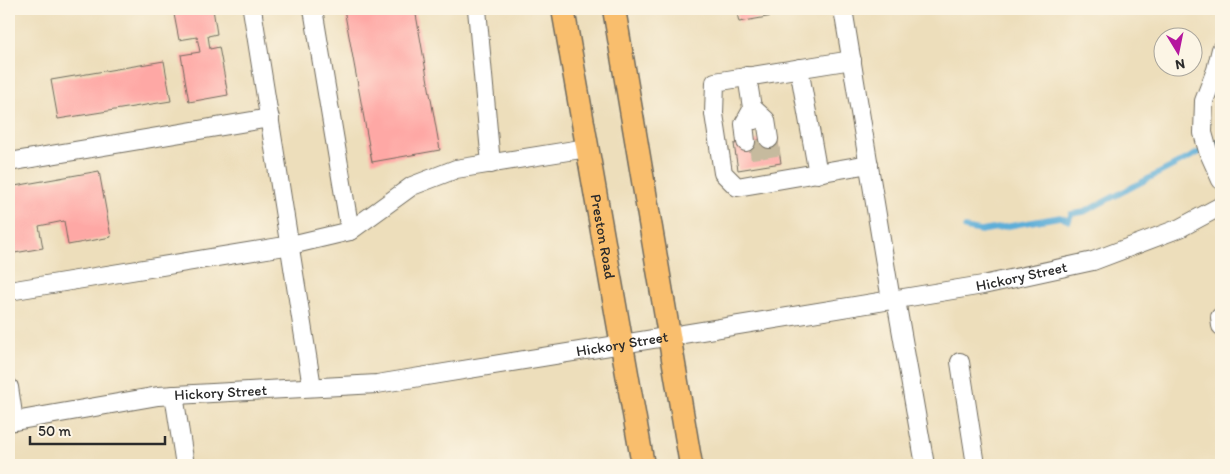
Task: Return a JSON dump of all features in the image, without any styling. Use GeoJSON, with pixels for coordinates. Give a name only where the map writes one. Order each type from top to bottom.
{"type":"FeatureCollection","features":[{"type":"Feature","properties":{"kind":"main road","name":"Preston Road"},"geometry":{"type":"LineString","coordinates":[[563,9],[643,465]]}},
{"type":"Feature","properties":{"kind":"main road"},"geometry":{"type":"LineString","coordinates":[[614,9],[691,465]]}},
{"type":"Feature","properties":{"kind":"street"},"geometry":{"type":"LineString","coordinates":[[252,9],[291,245],[312,387]]}},
{"type":"Feature","properties":{"kind":"street"},"geometry":{"type":"LineString","coordinates":[[313,9],[350,231]]}},
{"type":"Feature","properties":{"kind":"street"},"geometry":{"type":"LineString","coordinates":[[477,9],[491,164]]}},
{"type":"Feature","properties":{"kind":"street"},"geometry":{"type":"LineString","coordinates":[[843,9],[869,164],[925,465]]}},
{"type":"Feature","properties":{"kind":"street"},"geometry":{"type":"LineString","coordinates":[[1221,49],[1216,70],[1204,101],[1203,132],[1221,180]]}},
{"type":"Feature","properties":{"kind":"street"},"geometry":{"type":"LineString","coordinates":[[852,60],[715,82],[714,114],[723,173],[737,187],[763,174],[818,174],[869,164]]}},
{"type":"Feature","properties":{"kind":"street"},"geometry":{"type":"LineString","coordinates":[[799,68],[818,174]]}},
{"type":"Feature","properties":{"kind":"street"},"geometry":{"type":"LineString","coordinates":[[747,76],[757,140]]}},
{"type":"Feature","properties":{"kind":"street"},"geometry":{"type":"LineString","coordinates":[[9,162],[270,118]]}},
{"type":"Feature","properties":{"kind":"street"},"geometry":{"type":"LineString","coordinates":[[9,291],[291,245],[350,231],[412,186],[456,169],[587,148]]}},
{"type":"Feature","properties":{"kind":"street","name":"Hickory Street"},"geometry":{"type":"LineString","coordinates":[[12,421],[174,395],[377,384],[983,285],[1093,261],[1180,228],[1221,206]]}},
{"type":"Feature","properties":{"kind":"street"},"geometry":{"type":"LineString","coordinates":[[960,362],[976,465]]}},
{"type":"Feature","properties":{"kind":"street"},"geometry":{"type":"LineString","coordinates":[[9,387],[12,421]]}},
{"type":"Feature","properties":{"kind":"street"},"geometry":{"type":"LineString","coordinates":[[174,395],[185,465]]}},
{"type":"Feature","properties":{"kind":"building"},"geometry":{"type":"Polygon","coordinates":[[[173,9],[213,9],[217,34],[208,36],[210,49],[219,47],[228,95],[189,102],[181,55],[200,52],[197,37],[179,40],[173,9]]]}},
{"type":"Feature","properties":{"kind":"building"},"geometry":{"type":"Polygon","coordinates":[[[344,9],[415,9],[440,150],[372,162],[344,9]]]}},
{"type":"Feature","properties":{"kind":"building"},"geometry":{"type":"Polygon","coordinates":[[[736,9],[795,9],[795,12],[739,22],[736,9]]]}},
{"type":"Feature","properties":{"kind":"building"},"geometry":{"type":"Polygon","coordinates":[[[164,61],[171,101],[58,119],[51,80],[164,61]]]}},
{"type":"Feature","properties":{"kind":"building"},"geometry":{"type":"Polygon","coordinates":[[[777,137],[781,163],[738,170],[734,144],[777,137]]]}},
{"type":"Feature","properties":{"kind":"building"},"geometry":{"type":"Polygon","coordinates":[[[99,171],[111,237],[68,245],[64,221],[39,226],[43,248],[9,254],[9,187],[99,171]]]}},
{"type":"Feature","properties":{"kind":"waterway"},"geometry":{"type":"LineString","coordinates":[[965,228],[981,231],[1060,217],[1069,221],[1071,214],[1084,212],[1221,141]]}},
{"type":"Feature","properties":{"kind":"tunnel"},"geometry":{"type":"LineString","coordinates":[[769,139],[773,164]]}},
{"type":"Feature","properties":{"kind":"tunnel"},"geometry":{"type":"LineString","coordinates":[[757,140],[761,166]]}}]}
